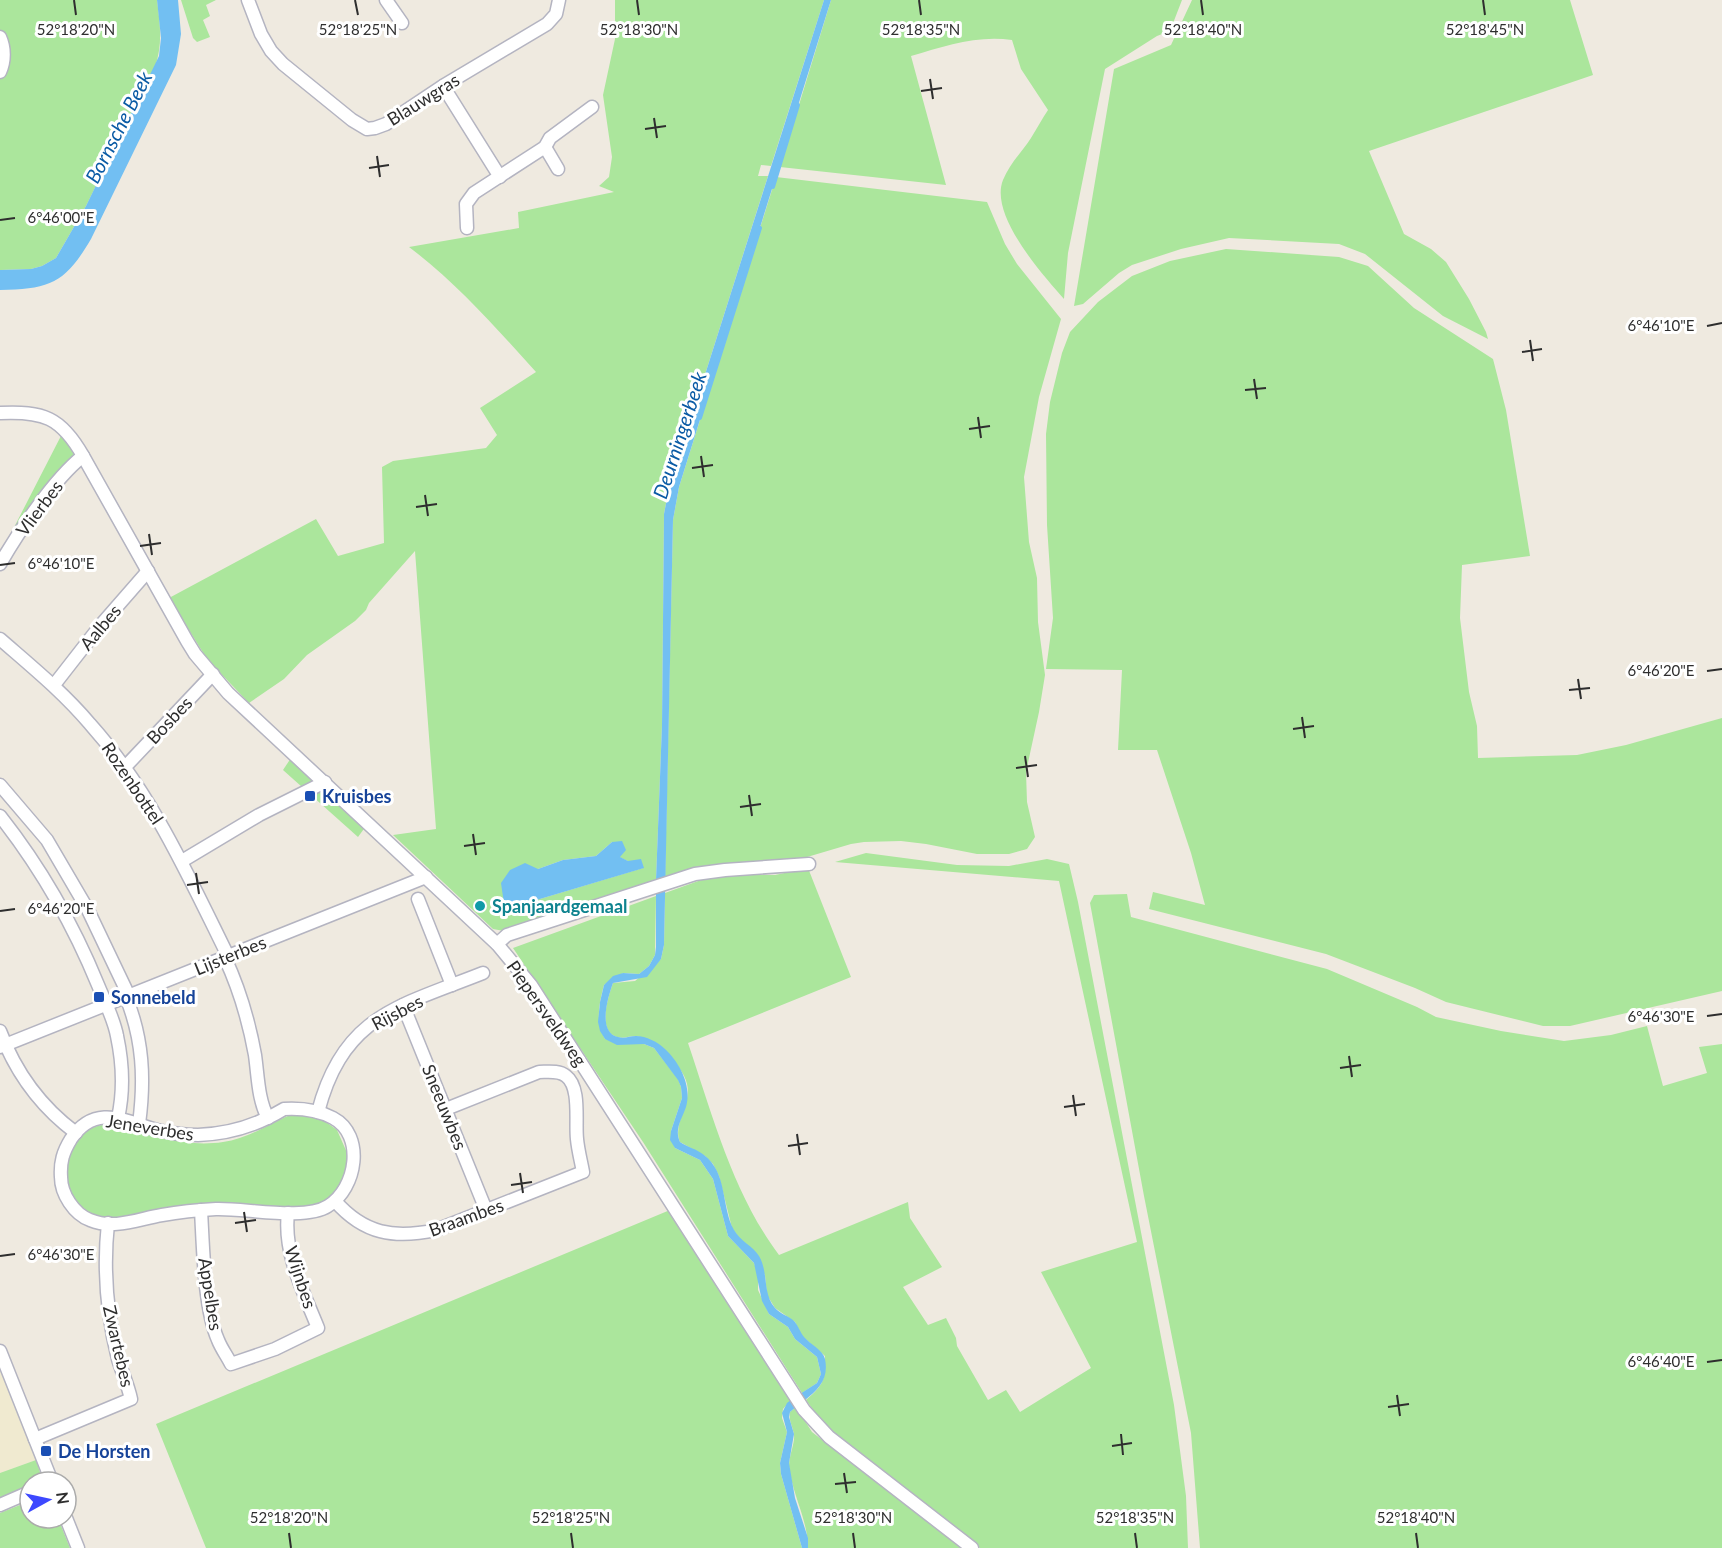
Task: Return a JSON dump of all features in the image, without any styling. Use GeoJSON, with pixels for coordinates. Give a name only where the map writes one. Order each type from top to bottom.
{"type":"FeatureCollection","features":[{"type":"Feature","properties":{"kind":"street","name":"Blauwgras"},"geometry":{"type":"LineString","coordinates":[[248,0],[261,34],[271,51],[283,64],[366,129],[375,129],[386,124],[443,86],[547,24],[556,14],[559,0]]}},
{"type":"Feature","properties":{"kind":"street"},"geometry":{"type":"LineString","coordinates":[[386,0],[402,23]]}},
{"type":"Feature","properties":{"kind":"street"},"geometry":{"type":"LineString","coordinates":[[0,37],[4,54],[0,72]]}},
{"type":"Feature","properties":{"kind":"street"},"geometry":{"type":"LineString","coordinates":[[443,86],[500,177]]}},
{"type":"Feature","properties":{"kind":"street"},"geometry":{"type":"LineString","coordinates":[[467,228],[466,204],[474,193],[545,147],[550,138],[592,107]]}},
{"type":"Feature","properties":{"kind":"street"},"geometry":{"type":"LineString","coordinates":[[545,147],[558,169]]}},
{"type":"Feature","properties":{"kind":"street","name":"Piepersveldweg"},"geometry":{"type":"LineString","coordinates":[[0,413],[34,413],[62,428],[83,456],[187,641],[228,693],[497,944],[531,985],[804,1410],[829,1437],[972,1548]]}},
{"type":"Feature","properties":{"kind":"street","name":"Vlierbes"},"geometry":{"type":"LineString","coordinates":[[0,564],[25,524],[70,466],[83,456]]}},
{"type":"Feature","properties":{"kind":"street","name":"Aalbes"},"geometry":{"type":"LineString","coordinates":[[54,685],[100,626],[148,571]]}},
{"type":"Feature","properties":{"kind":"street","name":"Rozenbottel"},"geometry":{"type":"LineString","coordinates":[[0,639],[54,685],[91,724],[125,767],[156,813],[182,861],[226,957],[245,1014],[263,1110],[268,1119]]}},
{"type":"Feature","properties":{"kind":"street","name":"Bosbes"},"geometry":{"type":"LineString","coordinates":[[125,767],[213,674]]}},
{"type":"Feature","properties":{"kind":"street"},"geometry":{"type":"LineString","coordinates":[[182,861],[259,815],[325,782]]}},
{"type":"Feature","properties":{"kind":"street"},"geometry":{"type":"LineString","coordinates":[[0,785],[47,840],[88,910],[128,997],[136,1025],[143,1066],[142,1102],[138,1124]]}},
{"type":"Feature","properties":{"kind":"street"},"geometry":{"type":"LineString","coordinates":[[0,816],[23,846],[60,905],[80,941],[106,1005],[117,1034],[121,1059],[122,1092],[118,1118]]}},
{"type":"Feature","properties":{"kind":"street"},"geometry":{"type":"LineString","coordinates":[[497,944],[507,935],[709,871],[809,864]]}},
{"type":"Feature","properties":{"kind":"street","name":"Lijsterbes"},"geometry":{"type":"LineString","coordinates":[[3,1046],[426,877]]}},
{"type":"Feature","properties":{"kind":"street"},"geometry":{"type":"LineString","coordinates":[[418,899],[452,986]]}},
{"type":"Feature","properties":{"kind":"street","name":"Rijsbes"},"geometry":{"type":"LineString","coordinates":[[318,1112],[329,1077],[340,1055],[356,1036],[375,1021],[403,1005],[483,973]]}},
{"type":"Feature","properties":{"kind":"street","name":"Sneeuwbes"},"geometry":{"type":"LineString","coordinates":[[403,1005],[486,1210]]}},
{"type":"Feature","properties":{"kind":"street"},"geometry":{"type":"LineString","coordinates":[[0,1031],[3,1046],[30,1088],[58,1119],[75,1133],[64,1150],[60,1164],[61,1185],[68,1201],[89,1220],[123,1224],[165,1215],[217,1209],[288,1213],[318,1211],[335,1201]]}},
{"type":"Feature","properties":{"kind":"street","name":"Braambes"},"geometry":{"type":"LineString","coordinates":[[335,1201],[344,1211],[373,1230],[392,1235],[416,1234],[436,1230],[583,1172],[577,1138],[577,1117],[572,1081],[564,1074],[552,1071],[538,1072],[446,1109]]}},
{"type":"Feature","properties":{"kind":"street","name":"Jeneverbes"},"geometry":{"type":"LineString","coordinates":[[75,1133],[99,1118],[118,1118],[157,1130],[196,1135],[219,1134],[268,1119],[284,1109],[299,1108],[318,1112],[334,1118],[343,1126],[354,1153],[349,1184],[335,1201]]}},
{"type":"Feature","properties":{"kind":"street","name":"Appelbes"},"geometry":{"type":"LineString","coordinates":[[201,1210],[206,1279],[217,1338],[231,1364],[275,1349]]}},
{"type":"Feature","properties":{"kind":"street","name":"Wijnbes"},"geometry":{"type":"LineString","coordinates":[[275,1349],[318,1328],[299,1281],[289,1244],[286,1225],[288,1213]]}},
{"type":"Feature","properties":{"kind":"street","name":"Zwartebes"},"geometry":{"type":"LineString","coordinates":[[35,1439],[131,1399],[119,1361],[109,1310],[106,1276],[108,1223]]}},
{"type":"Feature","properties":{"kind":"street"},"geometry":{"type":"LineString","coordinates":[[0,1351],[47,1470]]}},
{"type":"Feature","properties":{"kind":"street"},"geometry":{"type":"LineString","coordinates":[[0,1505],[18,1497]]}},
{"type":"Feature","properties":{"kind":"street"},"geometry":{"type":"LineString","coordinates":[[71,1530],[78,1548]]}},
{"type":"Feature","properties":{"kind":"shaded area"},"geometry":{"type":"Polygon","coordinates":[[[0,1370],[36,1460],[0,1473],[0,1370]]]}},
{"type":"Feature","properties":{"kind":"green space"},"geometry":{"type":"Polygon","coordinates":[[[0,0],[157,0],[160,26],[158,59],[155,67],[86,206],[56,258],[31,269],[0,270],[0,0]]]}},
{"type":"Feature","properties":{"kind":"green space"},"geometry":{"type":"Polygon","coordinates":[[[181,0],[216,0],[206,5],[210,16],[203,20],[210,37],[197,42],[193,38],[181,0]]]}},
{"type":"Feature","properties":{"kind":"green space"},"geometry":{"type":"Polygon","coordinates":[[[615,0],[824,0],[771,166],[761,165],[758,176],[768,176],[669,488],[664,514],[662,725],[656,880],[504,931],[493,929],[393,835],[436,829],[415,551],[355,621],[307,655],[284,679],[249,703],[207,659],[169,598],[316,519],[338,556],[384,543],[382,467],[393,461],[486,448],[497,435],[480,408],[536,372],[460,291],[409,247],[519,228],[518,212],[614,192],[599,186],[609,177],[612,157],[603,95],[615,39],[615,0]],[[612,842],[596,856],[563,860],[538,869],[513,907],[643,868],[619,857],[612,842]]]}},
{"type":"Feature","properties":{"kind":"green space"},"geometry":{"type":"Polygon","coordinates":[[[831,0],[1182,0],[1170,31],[1157,36],[1105,69],[1068,253],[1064,299],[1031,260],[1010,226],[1004,210],[1001,194],[1003,180],[1048,110],[1021,69],[1012,40],[974,40],[911,56],[946,185],[780,167],[831,0]]]}},
{"type":"Feature","properties":{"kind":"green space"},"geometry":{"type":"Polygon","coordinates":[[[1192,0],[1570,0],[1593,75],[1369,151],[1404,234],[1431,249],[1446,262],[1469,299],[1488,339],[1443,316],[1365,254],[1339,244],[1229,238],[1181,249],[1132,265],[1119,273],[1083,304],[1074,306],[1114,69],[1171,45],[1192,0]]]}},
{"type":"Feature","properties":{"kind":"green space"},"geometry":{"type":"Polygon","coordinates":[[[776,177],[987,202],[1005,244],[1017,264],[1061,319],[1039,397],[1024,477],[1029,542],[1037,578],[1038,622],[1045,675],[1026,772],[1027,802],[1035,837],[1027,849],[1009,854],[977,854],[901,841],[864,842],[797,860],[665,878],[673,520],[679,487],[776,177]]]}},
{"type":"Feature","properties":{"kind":"green space"},"geometry":{"type":"Polygon","coordinates":[[[1226,249],[1339,257],[1368,266],[1414,308],[1493,359],[1506,410],[1530,556],[1462,565],[1460,618],[1469,692],[1477,726],[1478,758],[1577,755],[1626,745],[1722,718],[1722,991],[1570,1026],[1543,1026],[1446,1002],[1326,954],[1149,909],[1153,892],[1205,905],[1191,853],[1157,750],[1118,750],[1122,670],[1046,669],[1053,618],[1047,525],[1046,434],[1050,402],[1062,353],[1070,332],[1098,302],[1132,276],[1170,261],[1226,249]]]}},
{"type":"Feature","properties":{"kind":"green space"},"geometry":{"type":"Polygon","coordinates":[[[63,432],[75,452],[74,456],[45,490],[7,544],[6,543],[63,432]]]}},
{"type":"Feature","properties":{"kind":"green space"},"geometry":{"type":"Polygon","coordinates":[[[291,758],[366,826],[358,837],[283,770],[291,758]]]}},
{"type":"Feature","properties":{"kind":"green space"},"geometry":{"type":"Polygon","coordinates":[[[866,853],[957,865],[1009,866],[1047,859],[1069,864],[1174,1405],[1186,1496],[1188,1548],[980,1548],[826,1428],[806,1400],[823,1381],[825,1356],[802,1336],[795,1322],[775,1308],[767,1295],[765,1275],[732,1228],[719,1176],[713,1164],[705,1156],[680,1142],[678,1128],[688,1091],[684,1076],[668,1053],[658,1045],[639,1037],[617,1037],[607,1028],[606,1013],[613,983],[635,981],[661,959],[664,945],[665,893],[701,880],[731,875],[775,875],[808,868],[851,977],[688,1043],[725,1153],[736,1180],[763,1231],[779,1255],[908,1202],[910,1218],[942,1267],[903,1287],[928,1325],[946,1318],[956,1338],[957,1346],[988,1400],[1006,1390],[1020,1412],[1091,1368],[1041,1272],[1137,1242],[1059,881],[835,862],[866,853]]]}},
{"type":"Feature","properties":{"kind":"green space"},"geometry":{"type":"Polygon","coordinates":[[[1127,894],[1131,917],[1327,969],[1436,1017],[1564,1041],[1611,1035],[1647,1026],[1663,1086],[1707,1073],[1699,1047],[1722,1044],[1722,1548],[1200,1548],[1191,1433],[1144,1196],[1090,903],[1094,895],[1127,894]]]}},
{"type":"Feature","properties":{"kind":"green space"},"geometry":{"type":"Polygon","coordinates":[[[656,896],[655,955],[649,966],[639,974],[623,973],[604,985],[599,1006],[600,1026],[605,1039],[644,1044],[654,1048],[678,1079],[682,1098],[671,1131],[675,1148],[700,1160],[713,1179],[728,1236],[754,1263],[758,1274],[758,1290],[769,1314],[788,1327],[795,1339],[817,1357],[821,1374],[817,1383],[802,1393],[643,1142],[513,948],[656,896]]]}},
{"type":"Feature","properties":{"kind":"green space"},"geometry":{"type":"Polygon","coordinates":[[[295,1113],[318,1116],[337,1130],[348,1155],[349,1168],[343,1185],[326,1202],[306,1208],[221,1205],[107,1219],[82,1207],[74,1199],[67,1186],[66,1172],[70,1153],[88,1130],[98,1126],[131,1128],[171,1140],[216,1143],[242,1137],[295,1113]]]}},
{"type":"Feature","properties":{"kind":"green space"},"geometry":{"type":"Polygon","coordinates":[[[670,1210],[791,1400],[783,1409],[782,1418],[787,1432],[780,1463],[802,1548],[206,1548],[156,1424],[670,1210]]]}},
{"type":"Feature","properties":{"kind":"green space"},"geometry":{"type":"Polygon","coordinates":[[[796,1407],[812,1432],[962,1548],[808,1548],[805,1527],[789,1466],[794,1439],[790,1412],[796,1407]]]}},
{"type":"Feature","properties":{"kind":"green space"},"geometry":{"type":"Polygon","coordinates":[[[36,1460],[39,1470],[18,1470],[18,1493],[0,1502],[0,1473],[36,1460]]]}},
{"type":"Feature","properties":{"kind":"green space"},"geometry":{"type":"Polygon","coordinates":[[[18,1506],[18,1530],[63,1530],[70,1548],[0,1548],[0,1513],[18,1506]]]}},
{"type":"Feature","properties":{"kind":"water"},"geometry":{"type":"Polygon","coordinates":[[[157,0],[178,0],[181,34],[176,65],[91,239],[73,265],[55,281],[32,288],[0,290],[0,270],[31,269],[56,258],[86,206],[159,56],[161,38],[157,0]]]}},
{"type":"Feature","properties":{"kind":"water"},"geometry":{"type":"Polygon","coordinates":[[[824,0],[831,0],[679,487],[673,520],[664,945],[661,959],[647,977],[613,983],[606,1013],[608,1028],[612,1034],[620,1038],[640,1036],[652,1040],[665,1049],[680,1068],[686,1083],[687,1099],[678,1128],[680,1142],[701,1153],[712,1162],[721,1181],[727,1211],[734,1230],[756,1252],[762,1262],[771,1302],[777,1310],[794,1321],[804,1337],[824,1356],[826,1372],[822,1383],[804,1401],[800,1394],[817,1383],[821,1374],[817,1357],[795,1339],[788,1327],[769,1314],[762,1301],[754,1263],[728,1236],[713,1179],[700,1160],[675,1148],[670,1140],[682,1098],[678,1080],[654,1048],[644,1044],[617,1045],[605,1039],[598,1022],[604,985],[613,976],[623,973],[639,974],[649,966],[655,955],[662,725],[664,514],[669,488],[824,0]]]}},
{"type":"Feature","properties":{"kind":"water"},"geometry":{"type":"Polygon","coordinates":[[[622,841],[626,850],[620,857],[628,861],[641,859],[644,868],[513,907],[504,904],[501,883],[510,870],[525,863],[538,869],[563,860],[596,856],[612,842],[622,841]]]}},
{"type":"Feature","properties":{"kind":"water"},"geometry":{"type":"Polygon","coordinates":[[[792,1399],[797,1406],[790,1412],[789,1417],[794,1434],[789,1463],[795,1498],[808,1538],[808,1548],[802,1548],[781,1474],[780,1463],[787,1432],[782,1413],[792,1399]]]}},
{"type":"Feature","properties":{"kind":"waterway","name":"Deurningerbeek"},"geometry":{"type":"LineString","coordinates":[[773,187],[798,105]]}},
{"type":"Feature","properties":{"kind":"waterway","name":"Deurningerbeek"},"geometry":{"type":"LineString","coordinates":[[700,418],[760,228]]}},
{"type":"Feature","properties":{"kind":"place","name":"Kruisbes"},"geometry":{"type":"Point","coordinates":[310,796]}},
{"type":"Feature","properties":{"kind":"place","name":"Spanjaardgemaal"},"geometry":{"type":"Point","coordinates":[480,906]}},
{"type":"Feature","properties":{"kind":"place","name":"Sonnebeld"},"geometry":{"type":"Point","coordinates":[99,997]}},
{"type":"Feature","properties":{"kind":"place","name":"De Horsten"},"geometry":{"type":"Point","coordinates":[46,1451]}},
{"type":"Feature","properties":{"kind":"water label","name":"Bornsche Beek"},"geometry":{"type":"Point","coordinates":[118,127]}}]}
